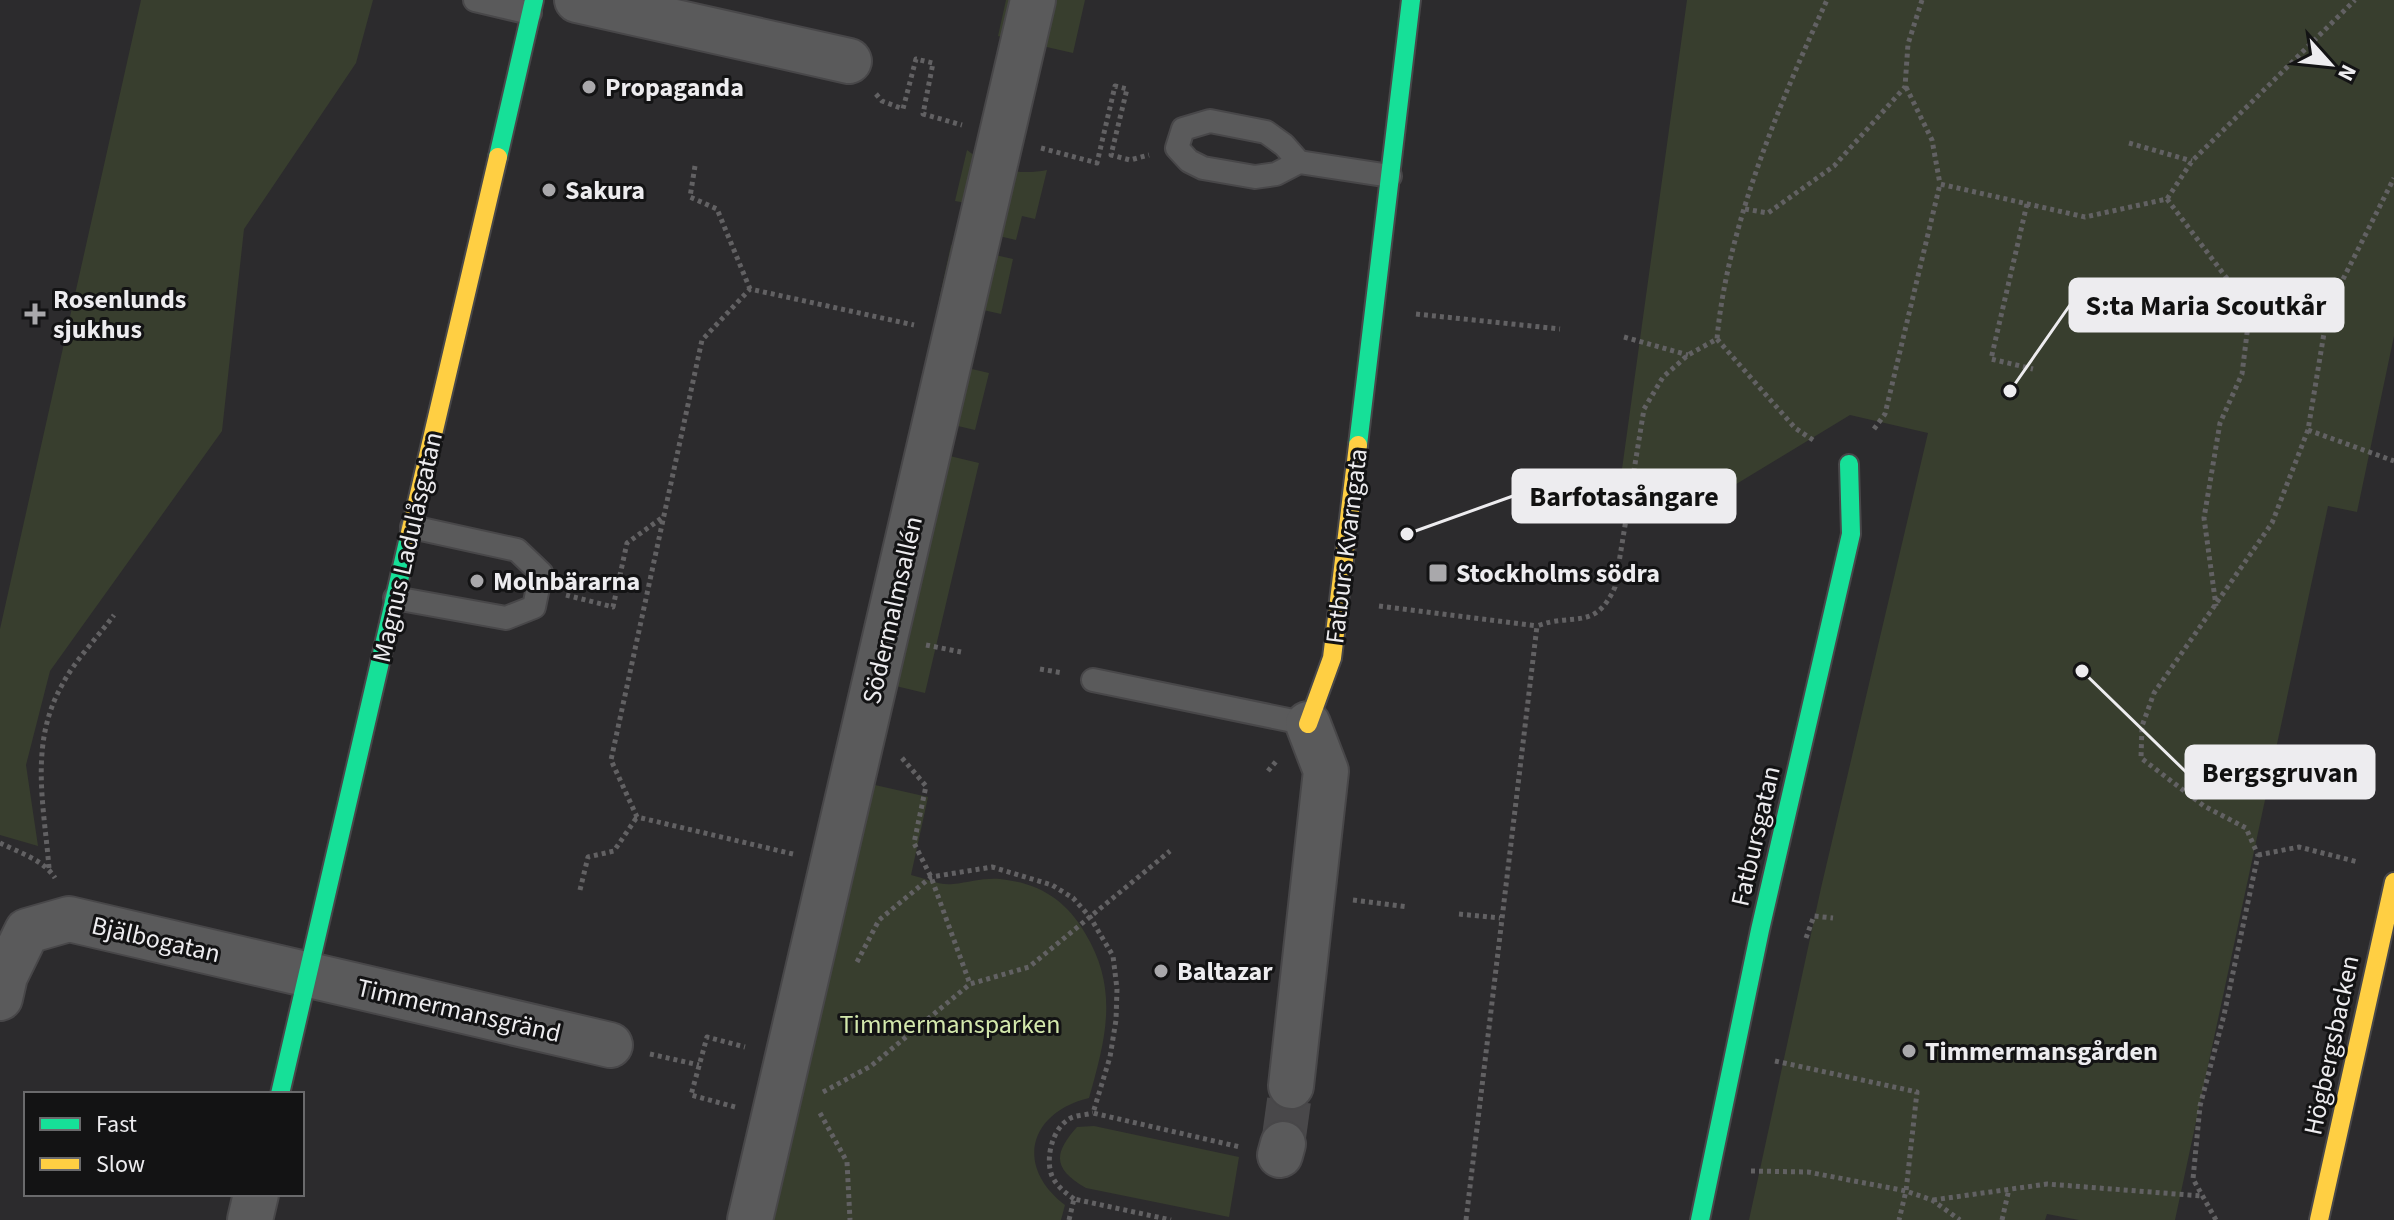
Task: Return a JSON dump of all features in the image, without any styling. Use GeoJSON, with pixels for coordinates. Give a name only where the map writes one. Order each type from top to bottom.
{"type":"FeatureCollection","features":[{"type":"Feature","properties":{"kind":"street"},"geometry":{"type":"LineString","coordinates":[[577,0],[849,61]]}},
{"type":"Feature","properties":{"kind":"street","name":"Södermalmsallén"},"geometry":{"type":"LineString","coordinates":[[750,1220],[1033,0]]}},
{"type":"Feature","properties":{"kind":"street","name":"Fatburs Kvarngata"},"geometry":{"type":"LineString","coordinates":[[1308,724],[1332,658],[1411,0]]}},
{"type":"Feature","properties":{"kind":"street","name":"Magnus Ladulåsgatan"},"geometry":{"type":"LineString","coordinates":[[280,1092],[532,7]]}},
{"type":"Feature","properties":{"kind":"street","name":"Fatbursgatan"},"geometry":{"type":"LineString","coordinates":[[1700,1220],[1851,534],[1849,464]]}},
{"type":"Feature","properties":{"kind":"street"},"geometry":{"type":"LineString","coordinates":[[1291,1086],[1326,771],[1308,724]]}},
{"type":"Feature","properties":{"kind":"street","name":"Högbergsbacken"},"geometry":{"type":"LineString","coordinates":[[2319,1220],[2394,882]]}},
{"type":"Feature","properties":{"kind":"street","name":"Bjälbogatan"},"geometry":{"type":"LineString","coordinates":[[0,998],[5,976],[27,931],[69,919],[309,975]]}},
{"type":"Feature","properties":{"kind":"street","name":"Timmermansgränd"},"geometry":{"type":"LineString","coordinates":[[309,975],[610,1045]]}},
{"type":"Feature","properties":{"kind":"street"},"geometry":{"type":"LineString","coordinates":[[250,1220],[256,1196]]}},
{"type":"Feature","properties":{"kind":"lane"},"geometry":{"type":"LineString","coordinates":[[475,0],[532,7]]}},
{"type":"Feature","properties":{"kind":"lane"},"geometry":{"type":"LineString","coordinates":[[1299,162],[1284,145],[1266,132],[1210,121],[1183,129],[1177,148],[1189,161],[1203,168],[1255,177],[1276,174],[1299,162],[1390,176]]}},
{"type":"Feature","properties":{"kind":"lane"},"geometry":{"type":"LineString","coordinates":[[395,598],[506,618],[534,607],[541,573],[517,550],[412,527]]}},
{"type":"Feature","properties":{"kind":"lane"},"geometry":{"type":"LineString","coordinates":[[1093,680],[1308,724]]}},
{"type":"Feature","properties":{"kind":"path"},"geometry":{"type":"LineString","coordinates":[[1827,0],[1784,93],[1745,209],[1720,301],[1717,339],[1795,428],[1849,464],[1885,414],[1940,184],[1932,140],[1905,87],[1908,44],[1922,0]]}},
{"type":"Feature","properties":{"kind":"path"},"geometry":{"type":"LineString","coordinates":[[1940,184],[2085,217],[2167,199],[2192,161],[2355,0]]}},
{"type":"Feature","properties":{"kind":"path"},"geometry":{"type":"LineString","coordinates":[[903,109],[916,59],[933,63],[923,114]]}},
{"type":"Feature","properties":{"kind":"path"},"geometry":{"type":"LineString","coordinates":[[1097,163],[1115,86],[1127,89],[1111,155]]}},
{"type":"Feature","properties":{"kind":"path"},"geometry":{"type":"LineString","coordinates":[[1745,209],[1768,213],[1834,166],[1905,87]]}},
{"type":"Feature","properties":{"kind":"path"},"geometry":{"type":"LineString","coordinates":[[2129,143],[2192,161]]}},
{"type":"Feature","properties":{"kind":"path"},"geometry":{"type":"LineString","coordinates":[[695,166],[690,197],[717,209],[750,289]]}},
{"type":"Feature","properties":{"kind":"path"},"geometry":{"type":"LineString","coordinates":[[2216,1220],[2193,1179],[2200,1106],[2224,1015],[2258,855],[2246,828],[2204,806],[2141,758],[2142,726],[2154,693],[2272,523],[2308,430],[2328,309],[2394,178]]}},
{"type":"Feature","properties":{"kind":"path"},"geometry":{"type":"LineString","coordinates":[[2167,199],[2250,309],[2242,374],[2220,423],[2204,518],[2216,606]]}},
{"type":"Feature","properties":{"kind":"path"},"geometry":{"type":"LineString","coordinates":[[2027,204],[1991,359],[2033,369]]}},
{"type":"Feature","properties":{"kind":"path"},"geometry":{"type":"LineString","coordinates":[[750,289],[892,320]]}},
{"type":"Feature","properties":{"kind":"path"},"geometry":{"type":"LineString","coordinates":[[637,817],[611,760],[702,340],[750,289]]}},
{"type":"Feature","properties":{"kind":"path"},"geometry":{"type":"LineString","coordinates":[[1375,309],[1560,329]]}},
{"type":"Feature","properties":{"kind":"path"},"geometry":{"type":"LineString","coordinates":[[1624,337],[1688,355]]}},
{"type":"Feature","properties":{"kind":"path"},"geometry":{"type":"LineString","coordinates":[[1339,601],[1537,626],[1553,620],[1581,621],[1608,602],[1615,587],[1644,409],[1663,377],[1688,355],[1717,339]]}},
{"type":"Feature","properties":{"kind":"path"},"geometry":{"type":"LineString","coordinates":[[2308,430],[2394,461]]}},
{"type":"Feature","properties":{"kind":"path"},"geometry":{"type":"LineString","coordinates":[[570,596],[613,607],[627,543],[664,516]]}},
{"type":"Feature","properties":{"kind":"path"},"geometry":{"type":"LineString","coordinates":[[0,843],[49,869],[39,781],[42,746],[51,705],[63,682],[114,615]]}},
{"type":"Feature","properties":{"kind":"path"},"geometry":{"type":"LineString","coordinates":[[1466,1220],[1537,626]]}},
{"type":"Feature","properties":{"kind":"path"},"geometry":{"type":"LineString","coordinates":[[926,786],[914,843],[931,877],[970,984]]}},
{"type":"Feature","properties":{"kind":"path"},"geometry":{"type":"LineString","coordinates":[[637,817],[770,848]]}},
{"type":"Feature","properties":{"kind":"path"},"geometry":{"type":"LineString","coordinates":[[580,890],[588,857],[614,851],[637,817]]}},
{"type":"Feature","properties":{"kind":"path"},"geometry":{"type":"LineString","coordinates":[[2258,855],[2299,847],[2367,865]]}},
{"type":"Feature","properties":{"kind":"path"},"geometry":{"type":"LineString","coordinates":[[812,1098],[871,1066],[970,984],[1029,967],[1170,851]]}},
{"type":"Feature","properties":{"kind":"path"},"geometry":{"type":"LineString","coordinates":[[853,975],[879,920],[931,877],[992,867],[1052,885],[1073,898],[1090,917],[1113,956],[1117,989],[1116,1020],[1110,1057],[1093,1113]]}},
{"type":"Feature","properties":{"kind":"path"},"geometry":{"type":"LineString","coordinates":[[1313,895],[1408,907]]}},
{"type":"Feature","properties":{"kind":"path"},"geometry":{"type":"LineString","coordinates":[[1459,914],[1500,918]]}},
{"type":"Feature","properties":{"kind":"path"},"geometry":{"type":"LineString","coordinates":[[1805,940],[1814,916],[1833,918]]}},
{"type":"Feature","properties":{"kind":"path"},"geometry":{"type":"LineString","coordinates":[[708,1100],[691,1095],[707,1037],[722,1040]]}},
{"type":"Feature","properties":{"kind":"path"},"geometry":{"type":"LineString","coordinates":[[1735,1052],[1917,1092],[1906,1191],[1899,1220]]}},
{"type":"Feature","properties":{"kind":"path"},"geometry":{"type":"LineString","coordinates":[[659,1055],[699,1065]]}},
{"type":"Feature","properties":{"kind":"path"},"geometry":{"type":"LineString","coordinates":[[819,1111],[847,1162],[850,1220]]}},
{"type":"Feature","properties":{"kind":"path"},"geometry":{"type":"LineString","coordinates":[[1171,1220],[1074,1199],[1059,1188],[1051,1174],[1050,1149],[1057,1132],[1068,1119],[1093,1113],[1272,1150]]}},
{"type":"Feature","properties":{"kind":"path"},"geometry":{"type":"LineString","coordinates":[[1710,1170],[1808,1172],[1906,1191],[1932,1200],[1960,1220]]}},
{"type":"Feature","properties":{"kind":"path"},"geometry":{"type":"LineString","coordinates":[[1932,1200],[2047,1184],[2202,1196]]}},
{"type":"Feature","properties":{"kind":"path"},"geometry":{"type":"LineString","coordinates":[[2002,1220],[2009,1189]]}},
{"type":"Feature","properties":{"kind":"path"},"geometry":{"type":"LineString","coordinates":[[1069,1220],[1074,1199]]}},
{"type":"Feature","properties":{"kind":"green space"},"geometry":{"type":"Polygon","coordinates":[[[141,0],[373,0],[356,63],[244,229],[222,431],[50,671],[26,765],[38,846],[0,835],[0,629],[141,0]]]}},
{"type":"Feature","properties":{"kind":"green space"},"geometry":{"type":"Polygon","coordinates":[[[1006,0],[1085,0],[1073,53],[998,36],[1006,0]]]}},
{"type":"Feature","properties":{"kind":"green space"},"geometry":{"type":"Polygon","coordinates":[[[1687,0],[2394,0],[2394,336],[2357,512],[2328,506],[2175,1220],[2079,1220],[2047,1214],[2045,1220],[1749,1220],[1821,888],[1928,433],[1850,415],[1733,486],[1622,469],[1687,0]]]}},
{"type":"Feature","properties":{"kind":"green space"},"geometry":{"type":"Polygon","coordinates":[[[967,150],[985,162],[1005,169],[1025,172],[1047,170],[1035,219],[1022,216],[1016,240],[960,227],[966,203],[955,201],[967,150]]]}},
{"type":"Feature","properties":{"kind":"green space"},"geometry":{"type":"Polygon","coordinates":[[[951,245],[1013,259],[1001,314],[939,300],[951,245]]]}},
{"type":"Feature","properties":{"kind":"green space"},"geometry":{"type":"Polygon","coordinates":[[[929,359],[989,373],[975,430],[915,416],[929,359]]]}},
{"type":"Feature","properties":{"kind":"green space"},"geometry":{"type":"Polygon","coordinates":[[[908,446],[979,463],[925,693],[854,676],[908,446]]]}},
{"type":"Feature","properties":{"kind":"green space","name":"Timmermansparken"},"geometry":{"type":"Polygon","coordinates":[[[866,783],[928,797],[911,875],[943,884],[1000,879],[1031,886],[1052,897],[1070,912],[1096,954],[1106,994],[1106,1014],[1089,1098],[1068,1105],[1052,1116],[1041,1128],[1035,1143],[1039,1174],[1049,1190],[1065,1205],[1061,1220],[763,1220],[866,783]]]}},
{"type":"Feature","properties":{"kind":"green space"},"geometry":{"type":"Polygon","coordinates":[[[1094,1126],[1239,1157],[1229,1217],[1086,1188],[1075,1181],[1062,1167],[1061,1153],[1077,1127],[1094,1126]]]}},
{"type":"Feature","properties":{"kind":"tunnel"},"geometry":{"type":"LineString","coordinates":[[1283,1144],[1291,1086]]}},
{"type":"Feature","properties":{"kind":"traffic: fast"},"geometry":{"type":"LineString","coordinates":[[498,157],[534,0]]}},
{"type":"Feature","properties":{"kind":"traffic: fast"},"geometry":{"type":"LineString","coordinates":[[1358,445],[1411,0]]}},
{"type":"Feature","properties":{"kind":"traffic: fast"},"geometry":{"type":"LineString","coordinates":[[1700,1220],[1760,930],[1851,534],[1849,464]]}},
{"type":"Feature","properties":{"kind":"traffic: fast"},"geometry":{"type":"LineString","coordinates":[[280,1092],[409,537]]}},
{"type":"Feature","properties":{"kind":"traffic: slow"},"geometry":{"type":"LineString","coordinates":[[409,537],[498,157]]}},
{"type":"Feature","properties":{"kind":"traffic: slow"},"geometry":{"type":"LineString","coordinates":[[1308,724],[1332,658],[1358,445]]}},
{"type":"Feature","properties":{"kind":"traffic: slow"},"geometry":{"type":"LineString","coordinates":[[2319,1220],[2394,882]]}},
{"type":"Feature","properties":{"kind":"place","name":"Propaganda"},"geometry":{"type":"Point","coordinates":[589,87]}},
{"type":"Feature","properties":{"kind":"place","name":"Sakura"},"geometry":{"type":"Point","coordinates":[549,190]}},
{"type":"Feature","properties":{"kind":"place","name":"Rosenlunds sjukhus"},"geometry":{"type":"Point","coordinates":[35,314]}},
{"type":"Feature","properties":{"kind":"place","name":"S:ta Maria Scoutkår"},"geometry":{"type":"Point","coordinates":[2010,391]}},
{"type":"Feature","properties":{"kind":"place","name":"Barfotasångare"},"geometry":{"type":"Point","coordinates":[1407,534]}},
{"type":"Feature","properties":{"kind":"place","name":"Stockholms södra"},"geometry":{"type":"Point","coordinates":[1438,573]}},
{"type":"Feature","properties":{"kind":"place","name":"Molnbärarna"},"geometry":{"type":"Point","coordinates":[477,581]}},
{"type":"Feature","properties":{"kind":"place","name":"Bergsgruvan"},"geometry":{"type":"Point","coordinates":[2082,671]}},
{"type":"Feature","properties":{"kind":"place","name":"Baltazar"},"geometry":{"type":"Point","coordinates":[1161,971]}},
{"type":"Feature","properties":{"kind":"place","name":"Timmermansgården"},"geometry":{"type":"Point","coordinates":[1909,1051]}}]}
